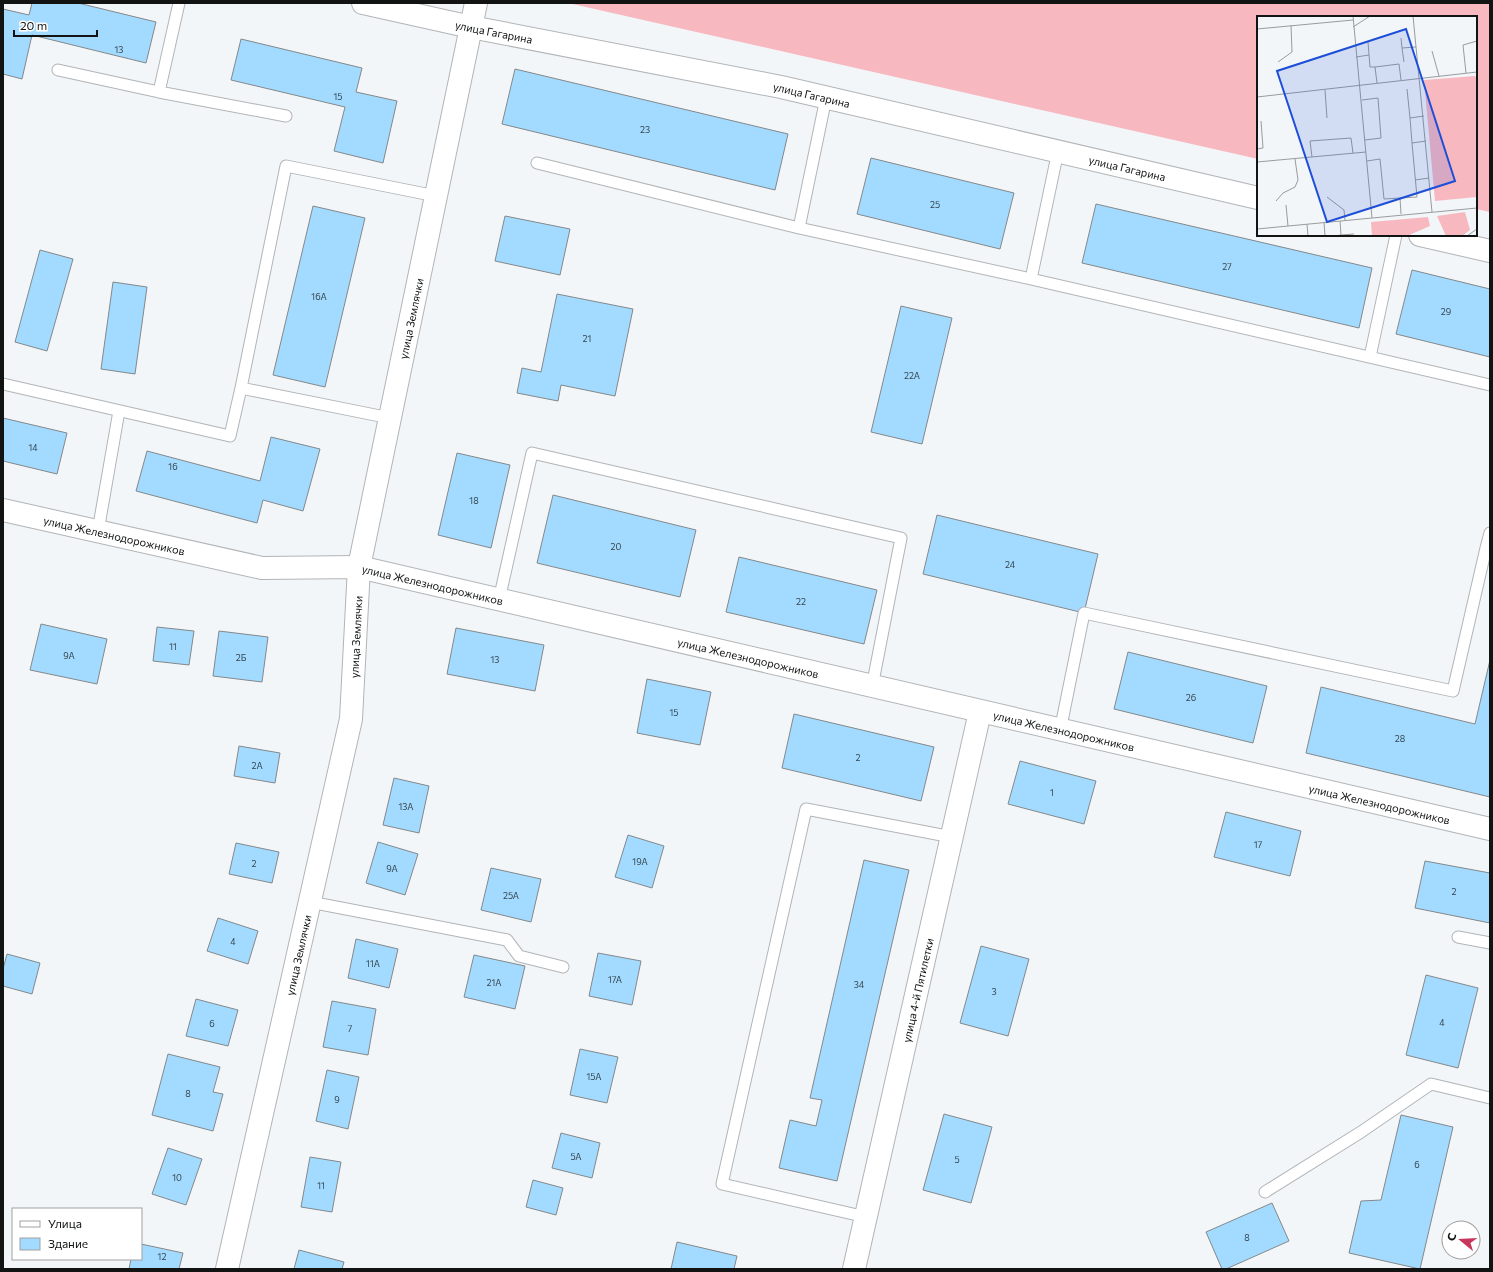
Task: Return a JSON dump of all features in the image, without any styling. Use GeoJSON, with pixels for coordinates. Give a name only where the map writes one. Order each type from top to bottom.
{"type":"FeatureCollection","features":[{"type":"Feature","properties":{"kind":"street","name":"улица Гагарина"},"geometry":{"type":"LineString","coordinates":[[364,3],[471,27],[826,98],[1257,198]]}},
{"type":"Feature","properties":{"kind":"street","name":"улица Землячки"},"geometry":{"type":"LineString","coordinates":[[227,1269],[352,719],[359,567],[476,3]]}},
{"type":"Feature","properties":{"kind":"street"},"geometry":{"type":"LineString","coordinates":[[1424,236],[1490,251]]}},
{"type":"Feature","properties":{"kind":"street","name":"улица Железнодорожников"},"geometry":{"type":"LineString","coordinates":[[3,510],[262,568],[359,567],[1060,731],[1490,829]]}},
{"type":"Feature","properties":{"kind":"street","name":"улица 4-й Пятилетки"},"geometry":{"type":"LineString","coordinates":[[854,1269],[980,712]]}},
{"type":"Feature","properties":{"kind":"lane"},"geometry":{"type":"LineString","coordinates":[[159,92],[179,3]]}},
{"type":"Feature","properties":{"kind":"lane"},"geometry":{"type":"LineString","coordinates":[[58,70],[159,92],[286,116]]}},
{"type":"Feature","properties":{"kind":"lane"},"geometry":{"type":"LineString","coordinates":[[800,228],[826,98]]}},
{"type":"Feature","properties":{"kind":"lane"},"geometry":{"type":"LineString","coordinates":[[1032,279],[1058,151]]}},
{"type":"Feature","properties":{"kind":"lane"},"geometry":{"type":"LineString","coordinates":[[537,163],[800,228],[1032,279],[1490,385]]}},
{"type":"Feature","properties":{"kind":"lane"},"geometry":{"type":"LineString","coordinates":[[3,384],[230,436],[286,166],[436,196]]}},
{"type":"Feature","properties":{"kind":"lane"},"geometry":{"type":"LineString","coordinates":[[1370,357],[1396,236]]}},
{"type":"Feature","properties":{"kind":"lane"},"geometry":{"type":"LineString","coordinates":[[241,388],[390,418]]}},
{"type":"Feature","properties":{"kind":"lane"},"geometry":{"type":"LineString","coordinates":[[98,531],[119,411]]}},
{"type":"Feature","properties":{"kind":"lane"},"geometry":{"type":"LineString","coordinates":[[499,600],[532,453],[894,536],[901,538],[872,687]]}},
{"type":"Feature","properties":{"kind":"lane"},"geometry":{"type":"LineString","coordinates":[[1060,731],[1084,613],[1453,691],[1488,549],[1490,533]]}},
{"type":"Feature","properties":{"kind":"lane"},"geometry":{"type":"LineString","coordinates":[[866,1216],[722,1184],[806,809],[952,837]]}},
{"type":"Feature","properties":{"kind":"lane"},"geometry":{"type":"LineString","coordinates":[[310,902],[507,940],[519,956],[563,967]]}},
{"type":"Feature","properties":{"kind":"lane"},"geometry":{"type":"LineString","coordinates":[[1458,937],[1490,943]]}},
{"type":"Feature","properties":{"kind":"lane"},"geometry":{"type":"LineString","coordinates":[[1264,1192],[1361,1132],[1431,1084],[1490,1098]]}},
{"type":"Feature","properties":{"kind":"shaded area"},"geometry":{"type":"Polygon","coordinates":[[[568,3],[1490,3],[1490,212],[1477,209],[1477,16],[1257,16],[1257,159],[568,3]]]}},
{"type":"Feature","properties":{"kind":"building"},"geometry":{"type":"Polygon","coordinates":[[[32,3],[78,3],[156,22],[146,63],[32,35],[22,79],[3,74],[3,9],[29,15],[32,3]]]}},
{"type":"Feature","properties":{"kind":"building"},"geometry":{"type":"Polygon","coordinates":[[[241,39],[362,68],[356,92],[397,101],[383,163],[334,151],[345,107],[231,80],[241,39]]]}},
{"type":"Feature","properties":{"kind":"building"},"geometry":{"type":"Polygon","coordinates":[[[515,69],[788,134],[775,190],[502,124],[515,69]]]}},
{"type":"Feature","properties":{"kind":"building"},"geometry":{"type":"Polygon","coordinates":[[[871,158],[1014,193],[1000,249],[857,214],[871,158]]]}},
{"type":"Feature","properties":{"kind":"building"},"geometry":{"type":"Polygon","coordinates":[[[1096,204],[1372,268],[1359,328],[1082,263],[1096,204]]]}},
{"type":"Feature","properties":{"kind":"building"},"geometry":{"type":"Polygon","coordinates":[[[313,206],[365,218],[325,387],[273,375],[313,206]]]}},
{"type":"Feature","properties":{"kind":"building"},"geometry":{"type":"Polygon","coordinates":[[[505,216],[570,229],[560,275],[495,261],[505,216]]]}},
{"type":"Feature","properties":{"kind":"building"},"geometry":{"type":"Polygon","coordinates":[[[40,250],[73,259],[47,351],[15,342],[40,250]]]}},
{"type":"Feature","properties":{"kind":"building"},"geometry":{"type":"Polygon","coordinates":[[[1412,270],[1490,289],[1490,357],[1396,334],[1412,270]]]}},
{"type":"Feature","properties":{"kind":"building"},"geometry":{"type":"Polygon","coordinates":[[[113,282],[147,287],[135,374],[101,369],[113,282]]]}},
{"type":"Feature","properties":{"kind":"building"},"geometry":{"type":"Polygon","coordinates":[[[557,294],[633,309],[615,396],[561,385],[558,401],[517,393],[522,368],[541,372],[557,294]]]}},
{"type":"Feature","properties":{"kind":"building"},"geometry":{"type":"Polygon","coordinates":[[[901,306],[952,318],[922,444],[871,432],[901,306]]]}},
{"type":"Feature","properties":{"kind":"building"},"geometry":{"type":"Polygon","coordinates":[[[3,418],[67,433],[57,474],[3,461],[3,418]]]}},
{"type":"Feature","properties":{"kind":"building"},"geometry":{"type":"Polygon","coordinates":[[[271,437],[320,449],[303,511],[263,500],[257,523],[136,491],[147,451],[260,481],[271,437]]]}},
{"type":"Feature","properties":{"kind":"building"},"geometry":{"type":"Polygon","coordinates":[[[457,453],[510,465],[491,548],[438,535],[457,453]]]}},
{"type":"Feature","properties":{"kind":"building"},"geometry":{"type":"Polygon","coordinates":[[[553,495],[696,530],[680,597],[537,563],[553,495]]]}},
{"type":"Feature","properties":{"kind":"building"},"geometry":{"type":"Polygon","coordinates":[[[937,515],[1098,554],[1084,613],[923,574],[937,515]]]}},
{"type":"Feature","properties":{"kind":"building"},"geometry":{"type":"Polygon","coordinates":[[[739,557],[877,590],[864,644],[726,612],[739,557]]]}},
{"type":"Feature","properties":{"kind":"building"},"geometry":{"type":"Polygon","coordinates":[[[41,624],[107,639],[97,684],[30,670],[41,624]]]}},
{"type":"Feature","properties":{"kind":"building"},"geometry":{"type":"Polygon","coordinates":[[[157,627],[194,631],[189,665],[153,661],[157,627]]]}},
{"type":"Feature","properties":{"kind":"building"},"geometry":{"type":"Polygon","coordinates":[[[456,628],[544,645],[535,691],[447,674],[456,628]]]}},
{"type":"Feature","properties":{"kind":"building"},"geometry":{"type":"Polygon","coordinates":[[[219,631],[268,637],[262,682],[213,676],[219,631]]]}},
{"type":"Feature","properties":{"kind":"building"},"geometry":{"type":"Polygon","coordinates":[[[1128,652],[1267,686],[1253,743],[1114,709],[1128,652]]]}},
{"type":"Feature","properties":{"kind":"building"},"geometry":{"type":"Polygon","coordinates":[[[1490,660],[1490,797],[1306,753],[1321,687],[1475,724],[1490,660]]]}},
{"type":"Feature","properties":{"kind":"building"},"geometry":{"type":"Polygon","coordinates":[[[647,679],[711,692],[700,745],[637,733],[647,679]]]}},
{"type":"Feature","properties":{"kind":"building"},"geometry":{"type":"Polygon","coordinates":[[[794,714],[934,747],[921,801],[782,768],[794,714]]]}},
{"type":"Feature","properties":{"kind":"building"},"geometry":{"type":"Polygon","coordinates":[[[239,746],[280,753],[275,783],[234,776],[239,746]]]}},
{"type":"Feature","properties":{"kind":"building"},"geometry":{"type":"Polygon","coordinates":[[[1020,761],[1096,781],[1084,824],[1008,804],[1020,761]]]}},
{"type":"Feature","properties":{"kind":"building"},"geometry":{"type":"Polygon","coordinates":[[[394,778],[429,786],[419,833],[383,825],[394,778]]]}},
{"type":"Feature","properties":{"kind":"building"},"geometry":{"type":"Polygon","coordinates":[[[1226,812],[1301,831],[1290,876],[1214,857],[1226,812]]]}},
{"type":"Feature","properties":{"kind":"building"},"geometry":{"type":"Polygon","coordinates":[[[628,835],[664,846],[652,888],[615,877],[628,835]]]}},
{"type":"Feature","properties":{"kind":"building"},"geometry":{"type":"Polygon","coordinates":[[[378,842],[418,854],[405,895],[366,883],[378,842]]]}},
{"type":"Feature","properties":{"kind":"building"},"geometry":{"type":"Polygon","coordinates":[[[236,843],[279,852],[272,883],[229,874],[236,843]]]}},
{"type":"Feature","properties":{"kind":"building"},"geometry":{"type":"Polygon","coordinates":[[[864,860],[909,870],[837,1181],[779,1168],[790,1120],[816,1126],[822,1100],[810,1098],[864,860]]]}},
{"type":"Feature","properties":{"kind":"building"},"geometry":{"type":"Polygon","coordinates":[[[1425,861],[1490,873],[1490,923],[1415,908],[1425,861]]]}},
{"type":"Feature","properties":{"kind":"building"},"geometry":{"type":"Polygon","coordinates":[[[491,868],[541,879],[531,922],[481,910],[491,868]]]}},
{"type":"Feature","properties":{"kind":"building"},"geometry":{"type":"Polygon","coordinates":[[[218,918],[258,931],[248,964],[207,951],[218,918]]]}},
{"type":"Feature","properties":{"kind":"building"},"geometry":{"type":"Polygon","coordinates":[[[356,939],[398,949],[389,988],[348,978],[356,939]]]}},
{"type":"Feature","properties":{"kind":"building"},"geometry":{"type":"Polygon","coordinates":[[[981,946],[1029,959],[1008,1036],[960,1023],[981,946]]]}},
{"type":"Feature","properties":{"kind":"building"},"geometry":{"type":"Polygon","coordinates":[[[598,953],[641,961],[632,1005],[589,996],[598,953]]]}},
{"type":"Feature","properties":{"kind":"building"},"geometry":{"type":"Polygon","coordinates":[[[7,954],[40,963],[32,994],[3,986],[3,969],[7,954]]]}},
{"type":"Feature","properties":{"kind":"building"},"geometry":{"type":"Polygon","coordinates":[[[474,955],[525,966],[515,1009],[464,997],[474,955]]]}},
{"type":"Feature","properties":{"kind":"building"},"geometry":{"type":"Polygon","coordinates":[[[1426,975],[1478,988],[1458,1068],[1406,1055],[1426,975]]]}},
{"type":"Feature","properties":{"kind":"building"},"geometry":{"type":"Polygon","coordinates":[[[196,999],[238,1010],[228,1046],[186,1036],[196,999]]]}},
{"type":"Feature","properties":{"kind":"building"},"geometry":{"type":"Polygon","coordinates":[[[332,1001],[376,1009],[368,1055],[323,1047],[332,1001]]]}},
{"type":"Feature","properties":{"kind":"building"},"geometry":{"type":"Polygon","coordinates":[[[580,1049],[618,1057],[607,1103],[570,1095],[580,1049]]]}},
{"type":"Feature","properties":{"kind":"building"},"geometry":{"type":"Polygon","coordinates":[[[168,1054],[220,1067],[213,1092],[223,1094],[213,1131],[152,1115],[168,1054]]]}},
{"type":"Feature","properties":{"kind":"building"},"geometry":{"type":"Polygon","coordinates":[[[327,1070],[359,1077],[348,1129],[316,1121],[327,1070]]]}},
{"type":"Feature","properties":{"kind":"building"},"geometry":{"type":"Polygon","coordinates":[[[944,1114],[992,1127],[971,1203],[923,1190],[944,1114]]]}},
{"type":"Feature","properties":{"kind":"building"},"geometry":{"type":"Polygon","coordinates":[[[1401,1115],[1453,1127],[1420,1269],[1349,1253],[1361,1201],[1381,1200],[1401,1115]]]}},
{"type":"Feature","properties":{"kind":"building"},"geometry":{"type":"Polygon","coordinates":[[[561,1133],[600,1143],[592,1178],[552,1168],[561,1133]]]}},
{"type":"Feature","properties":{"kind":"building"},"geometry":{"type":"Polygon","coordinates":[[[168,1148],[202,1159],[186,1205],[152,1194],[168,1148]]]}},
{"type":"Feature","properties":{"kind":"building"},"geometry":{"type":"Polygon","coordinates":[[[310,1157],[341,1162],[332,1212],[301,1207],[310,1157]]]}},
{"type":"Feature","properties":{"kind":"building"},"geometry":{"type":"Polygon","coordinates":[[[533,1180],[563,1188],[556,1215],[526,1207],[533,1180]]]}},
{"type":"Feature","properties":{"kind":"building"},"geometry":{"type":"Polygon","coordinates":[[[1272,1203],[1289,1241],[1226,1269],[1222,1269],[1206,1232],[1272,1203]]]}},
{"type":"Feature","properties":{"kind":"building"},"geometry":{"type":"Polygon","coordinates":[[[677,1242],[737,1256],[734,1269],[671,1269],[677,1242]]]}},
{"type":"Feature","properties":{"kind":"building"},"geometry":{"type":"Polygon","coordinates":[[[142,1244],[183,1253],[179,1269],[129,1269],[131,1260],[142,1260],[142,1244]]]}},
{"type":"Feature","properties":{"kind":"building"},"geometry":{"type":"Polygon","coordinates":[[[299,1250],[344,1262],[342,1269],[294,1269],[299,1250]]]}}]}
